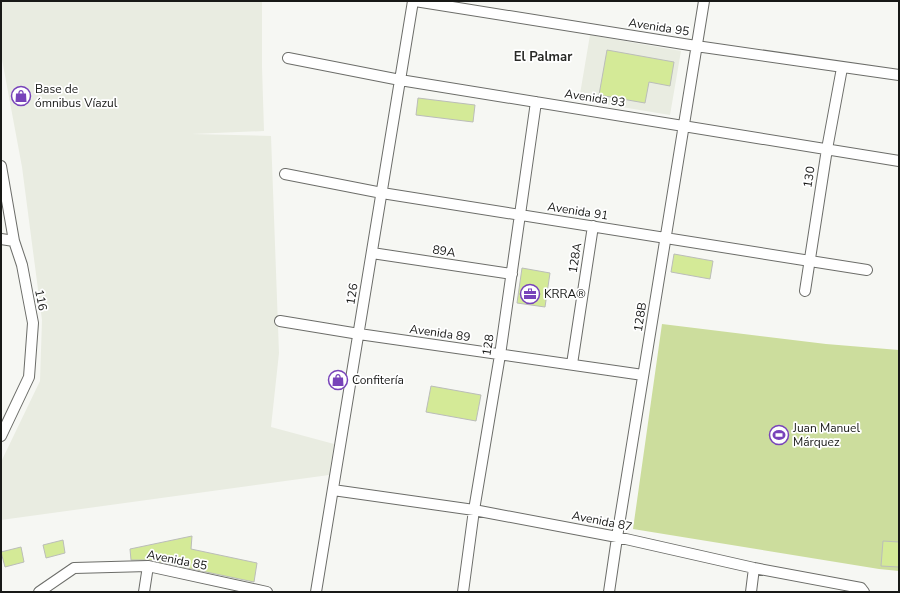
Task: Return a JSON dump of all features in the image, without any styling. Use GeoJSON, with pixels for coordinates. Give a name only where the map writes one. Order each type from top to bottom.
{"type":"FeatureCollection","features":[{"type":"Feature","properties":{"kind":"street","name":"Avenida 95"},"geometry":{"type":"LineString","coordinates":[[414,1],[696,46],[899,75]]}},
{"type":"Feature","properties":{"kind":"street","name":"126"},"geometry":{"type":"LineString","coordinates":[[316,592],[414,1]]}},
{"type":"Feature","properties":{"kind":"street","name":"128B"},"geometry":{"type":"LineString","coordinates":[[609,592],[704,1]]}},
{"type":"Feature","properties":{"kind":"street","name":"Avenida 93"},"geometry":{"type":"LineString","coordinates":[[288,58],[400,80],[899,161]]}},
{"type":"Feature","properties":{"kind":"street","name":"130"},"geometry":{"type":"LineString","coordinates":[[805,290],[827,149],[842,68]]}},
{"type":"Feature","properties":{"kind":"street","name":"128"},"geometry":{"type":"LineString","coordinates":[[462,592],[500,355],[536,102]]}},
{"type":"Feature","properties":{"kind":"street","name":"116"},"geometry":{"type":"LineString","coordinates":[[1,166],[14,240],[22,265],[33,323],[29,377],[1,436]]}},
{"type":"Feature","properties":{"kind":"street","name":"Avenida 91"},"geometry":{"type":"LineString","coordinates":[[285,174],[382,193],[867,270]]}},
{"type":"Feature","properties":{"kind":"street","name":"128A"},"geometry":{"type":"LineString","coordinates":[[572,364],[593,226]]}},
{"type":"Feature","properties":{"kind":"street"},"geometry":{"type":"LineString","coordinates":[[1,239],[14,240]]}},
{"type":"Feature","properties":{"kind":"street","name":"89A"},"geometry":{"type":"LineString","coordinates":[[372,253],[512,274]]}},
{"type":"Feature","properties":{"kind":"street","name":"Avenida 89"},"geometry":{"type":"LineString","coordinates":[[280,321],[500,355],[643,375]]}},
{"type":"Feature","properties":{"kind":"street","name":"Avenida 87"},"geometry":{"type":"LineString","coordinates":[[333,490],[474,510],[617,537],[754,568],[861,588],[864,591]]}},
{"type":"Feature","properties":{"kind":"street"},"geometry":{"type":"LineString","coordinates":[[144,592],[148,566]]}},
{"type":"Feature","properties":{"kind":"street","name":"Avenida 85"},"geometry":{"type":"LineString","coordinates":[[39,592],[74,568],[148,566],[267,592]]}},
{"type":"Feature","properties":{"kind":"street"},"geometry":{"type":"LineString","coordinates":[[751,592],[754,568]]}},
{"type":"Feature","properties":{"kind":"shaded area"},"geometry":{"type":"Polygon","coordinates":[[[1,1],[262,1],[264,131],[192,134],[271,136],[279,353],[271,427],[334,444],[329,475],[1,520],[1,462],[40,381],[42,320],[22,167],[1,54],[1,1]]]}},
{"type":"Feature","properties":{"kind":"shaded area"},"geometry":{"type":"Polygon","coordinates":[[[590,35],[681,51],[670,115],[579,100],[590,35]]]}},
{"type":"Feature","properties":{"kind":"green space","name":"Juan Manuel Márquez"},"geometry":{"type":"Polygon","coordinates":[[[662,324],[826,344],[899,350],[899,571],[633,529],[662,324]]]}},
{"type":"Feature","properties":{"kind":"building"},"geometry":{"type":"Polygon","coordinates":[[[607,50],[674,62],[670,86],[649,82],[645,103],[599,95],[607,50]]]}},
{"type":"Feature","properties":{"kind":"building"},"geometry":{"type":"Polygon","coordinates":[[[418,98],[475,105],[473,122],[416,115],[418,98]]]}},
{"type":"Feature","properties":{"kind":"building"},"geometry":{"type":"Polygon","coordinates":[[[674,254],[713,261],[710,279],[671,272],[674,254]]]}},
{"type":"Feature","properties":{"kind":"building"},"geometry":{"type":"Polygon","coordinates":[[[522,268],[550,273],[545,307],[517,303],[522,268]]]}},
{"type":"Feature","properties":{"kind":"building"},"geometry":{"type":"Polygon","coordinates":[[[431,386],[481,395],[476,421],[426,412],[431,386]]]}},
{"type":"Feature","properties":{"kind":"building"},"geometry":{"type":"Polygon","coordinates":[[[192,536],[191,549],[257,563],[254,582],[149,560],[131,560],[130,549],[192,536]]]}},
{"type":"Feature","properties":{"kind":"building"},"geometry":{"type":"Polygon","coordinates":[[[63,540],[65,553],[46,558],[43,545],[63,540]]]}},
{"type":"Feature","properties":{"kind":"building"},"geometry":{"type":"Polygon","coordinates":[[[883,541],[899,542],[899,567],[881,566],[883,541]]]}},
{"type":"Feature","properties":{"kind":"building"},"geometry":{"type":"Polygon","coordinates":[[[21,547],[24,562],[5,567],[1,552],[21,547]]]}},
{"type":"Feature","properties":{"kind":"place","name":"Base de ómnibus Víazul"},"geometry":{"type":"Point","coordinates":[21,96]}},
{"type":"Feature","properties":{"kind":"place","name":"KRRA®"},"geometry":{"type":"Point","coordinates":[530,294]}},
{"type":"Feature","properties":{"kind":"place","name":"Confitería"},"geometry":{"type":"Point","coordinates":[338,380]}},
{"type":"Feature","properties":{"kind":"place","name":"Juan Manuel Márquez"},"geometry":{"type":"Point","coordinates":[779,435]}},
{"type":"Feature","properties":{"kind":"district","name":"El Palmar"},"geometry":{"type":"Point","coordinates":[543,56]}}]}
